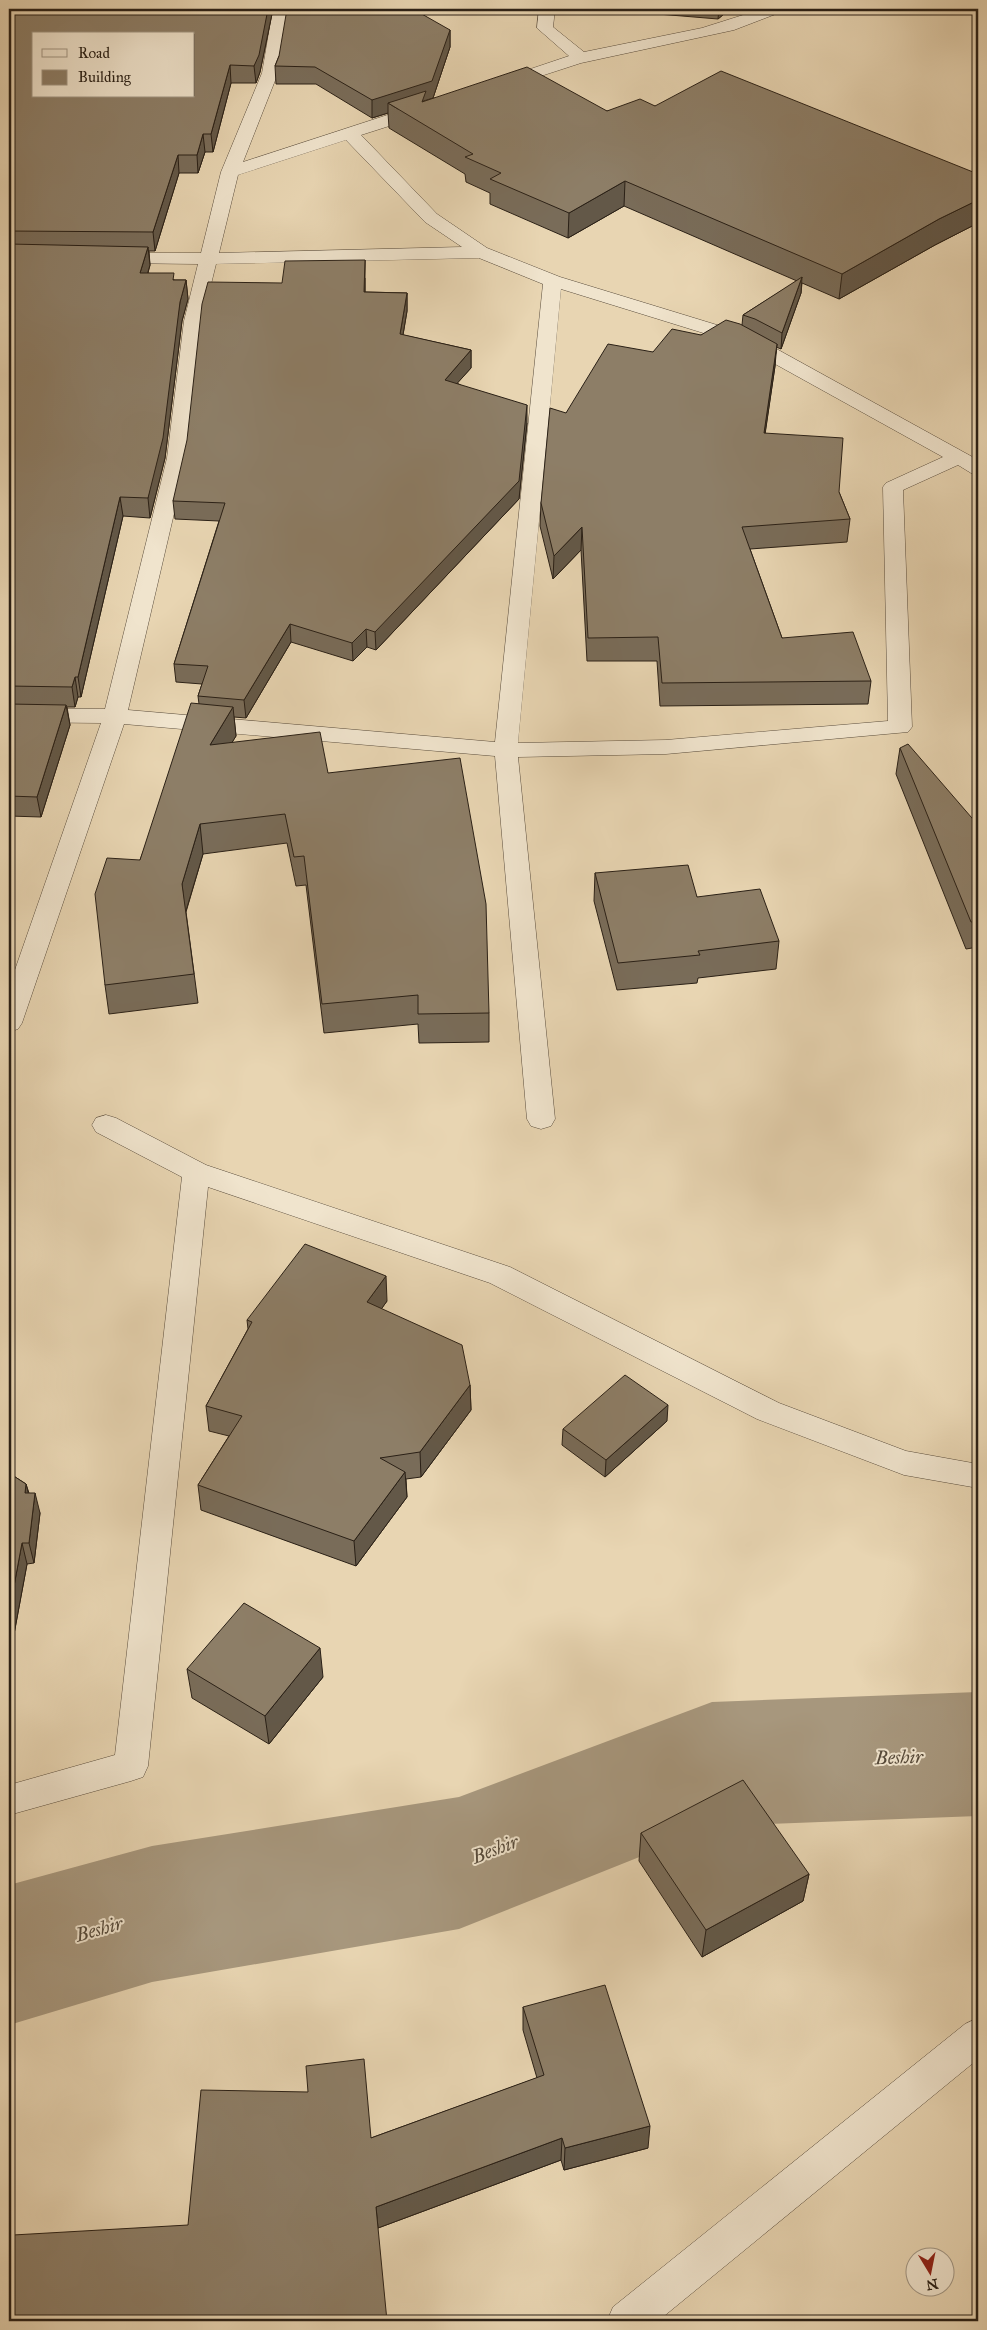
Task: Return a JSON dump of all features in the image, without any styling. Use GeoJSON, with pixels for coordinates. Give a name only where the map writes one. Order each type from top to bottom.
{"type":"FeatureCollection","features":[{"type":"Feature","properties":{"kind":"street"},"geometry":{"type":"LineString","coordinates":[[9,1024],[115,716],[177,458],[193,321],[230,172],[270,73],[280,9]]}},
{"type":"Feature","properties":{"kind":"street"},"geometry":{"type":"LineString","coordinates":[[547,9],[545,28],[580,58]]}},
{"type":"Feature","properties":{"kind":"street"},"geometry":{"type":"LineString","coordinates":[[488,88],[580,58],[663,42],[759,17],[775,9]]}},
{"type":"Feature","properties":{"kind":"street"},"geometry":{"type":"LineString","coordinates":[[230,172],[442,103]]}},
{"type":"Feature","properties":{"kind":"street"},"geometry":{"type":"LineString","coordinates":[[349,133],[431,218],[481,252],[553,281],[746,340],[960,457],[978,469]]}},
{"type":"Feature","properties":{"kind":"street"},"geometry":{"type":"LineString","coordinates":[[98,258],[208,259],[481,252]]}},
{"type":"Feature","properties":{"kind":"street"},"geometry":{"type":"LineString","coordinates":[[541,1119],[506,750],[553,281]]}},
{"type":"Feature","properties":{"kind":"street"},"geometry":{"type":"LineString","coordinates":[[9,715],[115,716],[506,750],[666,747],[900,727],[893,487],[960,457]]}},
{"type":"Feature","properties":{"kind":"street"},"geometry":{"type":"LineString","coordinates":[[106,1126],[196,1172],[500,1275],[768,1411],[904,1463],[978,1476]]}},
{"type":"Feature","properties":{"kind":"street"},"geometry":{"type":"LineString","coordinates":[[9,1800],[132,1766],[196,1172]]}},
{"type":"Feature","properties":{"kind":"street"},"geometry":{"type":"LineString","coordinates":[[628,2321],[978,2036]]}},
{"type":"Feature","properties":{"kind":"building"},"geometry":{"type":"Polygon","coordinates":[[[9,9],[268,9],[259,55],[254,66],[230,65],[211,134],[203,134],[197,155],[178,155],[153,232],[9,231],[9,9]]]}},
{"type":"Feature","properties":{"kind":"building"},"geometry":{"type":"Polygon","coordinates":[[[287,9],[413,9],[450,30],[432,81],[372,100],[315,67],[275,66],[279,56],[287,9]]]}},
{"type":"Feature","properties":{"kind":"building"},"geometry":{"type":"Polygon","coordinates":[[[527,67],[607,111],[640,99],[655,106],[721,71],[978,174],[978,200],[939,219],[842,274],[625,181],[569,213],[490,179],[501,173],[465,157],[473,154],[388,103],[426,91],[422,102],[527,67]]]}},
{"type":"Feature","properties":{"kind":"building"},"geometry":{"type":"Polygon","coordinates":[[[9,244],[148,247],[140,273],[174,273],[173,280],[186,280],[180,302],[163,438],[148,498],[120,497],[78,677],[75,677],[72,687],[9,686],[9,244]]]}},
{"type":"Feature","properties":{"kind":"building"},"geometry":{"type":"Polygon","coordinates":[[[365,260],[364,292],[407,293],[400,334],[471,350],[445,380],[527,405],[519,481],[375,632],[366,629],[352,643],[290,624],[244,700],[198,696],[208,666],[174,664],[225,503],[173,501],[187,440],[202,304],[208,282],[282,283],[285,261],[365,260]]]}},
{"type":"Feature","properties":{"kind":"building"},"geometry":{"type":"Polygon","coordinates":[[[802,277],[782,333],[743,315],[802,277]]]}},
{"type":"Feature","properties":{"kind":"building"},"geometry":{"type":"Polygon","coordinates":[[[726,320],[740,324],[777,344],[764,433],[843,438],[839,492],[850,519],[742,527],[782,638],[853,632],[871,681],[662,683],[658,637],[588,638],[582,527],[554,556],[541,503],[550,408],[566,413],[608,344],[653,352],[672,329],[701,335],[726,320]]]}},
{"type":"Feature","properties":{"kind":"building"},"geometry":{"type":"Polygon","coordinates":[[[191,703],[233,707],[210,745],[320,732],[328,773],[460,758],[486,904],[489,1013],[418,1014],[418,995],[322,1004],[304,856],[294,857],[285,814],[200,824],[182,884],[194,974],[105,985],[95,894],[107,858],[140,860],[191,703]]]}},
{"type":"Feature","properties":{"kind":"building"},"geometry":{"type":"Polygon","coordinates":[[[9,704],[66,705],[37,797],[9,796],[9,704]]]}},
{"type":"Feature","properties":{"kind":"building"},"geometry":{"type":"Polygon","coordinates":[[[908,744],[978,825],[978,922],[971,922],[900,748],[908,744]]]}},
{"type":"Feature","properties":{"kind":"building"},"geometry":{"type":"Polygon","coordinates":[[[688,865],[697,897],[760,889],[779,941],[698,951],[700,955],[618,963],[595,873],[688,865]]]}},
{"type":"Feature","properties":{"kind":"building"},"geometry":{"type":"Polygon","coordinates":[[[305,1244],[386,1276],[367,1302],[462,1345],[470,1385],[420,1452],[380,1458],[405,1472],[354,1541],[198,1485],[242,1416],[206,1406],[252,1322],[247,1320],[305,1244]]]}},
{"type":"Feature","properties":{"kind":"building"},"geometry":{"type":"Polygon","coordinates":[[[625,1375],[668,1405],[606,1460],[563,1429],[625,1375]]]}},
{"type":"Feature","properties":{"kind":"building"},"geometry":{"type":"Polygon","coordinates":[[[9,1473],[26,1484],[25,1493],[35,1493],[29,1543],[22,1543],[9,1613],[9,1473]]]}},
{"type":"Feature","properties":{"kind":"building"},"geometry":{"type":"Polygon","coordinates":[[[244,1603],[320,1648],[265,1716],[187,1669],[244,1603]]]}},
{"type":"Feature","properties":{"kind":"building"},"geometry":{"type":"Polygon","coordinates":[[[743,1780],[809,1874],[706,1930],[641,1833],[743,1780]]]}},
{"type":"Feature","properties":{"kind":"building"},"geometry":{"type":"Polygon","coordinates":[[[605,1985],[650,2126],[565,2148],[562,2138],[376,2207],[387,2321],[9,2321],[9,2253],[12,2253],[13,2235],[188,2225],[201,2090],[308,2092],[306,2066],[364,2059],[371,2138],[544,2075],[523,2007],[605,1985]]]}},
{"type":"Feature","properties":{"kind":"waterway","name":"Beshir"},"geometry":{"type":"LineString","coordinates":[[9,1955],[152,1914],[459,1863],[712,1764],[978,1754]]}}]}
